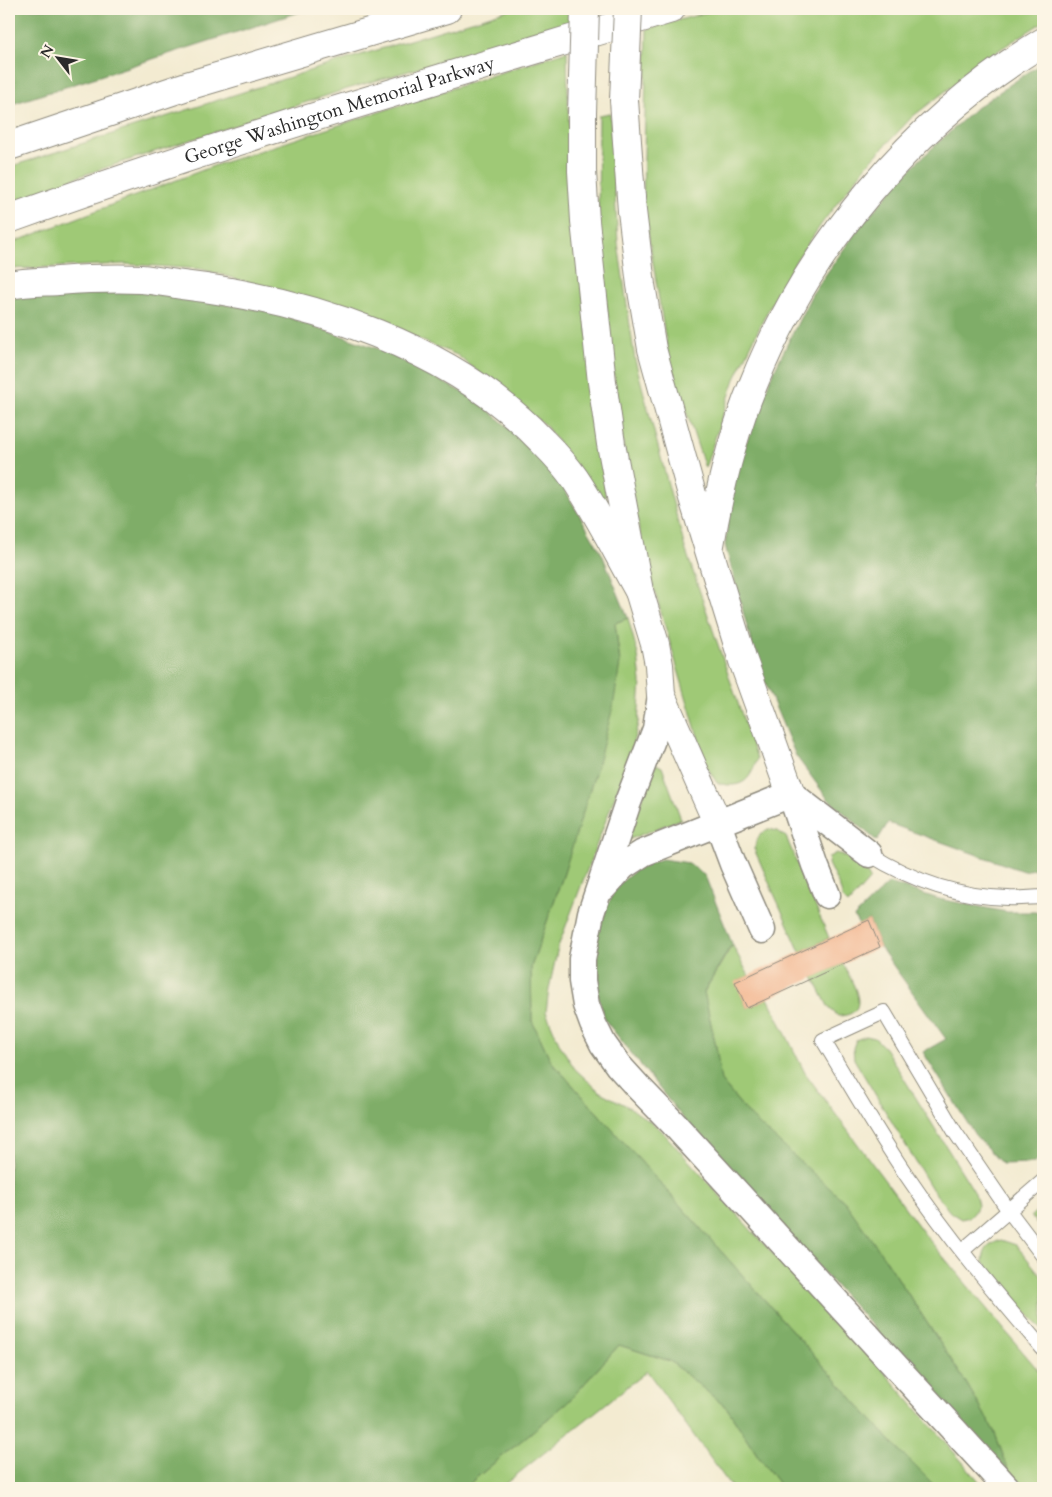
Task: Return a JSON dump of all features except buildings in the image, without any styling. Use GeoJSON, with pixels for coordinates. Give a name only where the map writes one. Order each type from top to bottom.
{"type":"FeatureCollection","features":[{"type":"Feature","properties":{"kind":"highway"},"geometry":{"type":"LineString","coordinates":[[9,146],[187,86],[447,9]]}},
{"type":"Feature","properties":{"kind":"highway"},"geometry":{"type":"LineString","coordinates":[[585,9],[582,171],[585,220],[602,382],[611,444],[639,591],[655,644],[659,665],[661,695],[718,824]]}},
{"type":"Feature","properties":{"kind":"highway"},"geometry":{"type":"LineString","coordinates":[[628,9],[624,100],[633,220],[641,285],[652,349],[692,498],[743,661],[791,794]]}},
{"type":"Feature","properties":{"kind":"highway","name":"George Washington Memorial Parkway"},"geometry":{"type":"LineString","coordinates":[[9,219],[144,172],[386,95],[671,9]]}},
{"type":"Feature","properties":{"kind":"highway"},"geometry":{"type":"LineString","coordinates":[[709,549],[715,514],[731,447],[753,385],[781,324],[812,271],[840,230],[883,177],[932,126],[981,85],[1043,42]]}},
{"type":"Feature","properties":{"kind":"highway"},"geometry":{"type":"LineString","coordinates":[[9,285],[83,280],[141,280],[215,289],[270,300],[324,314],[405,345],[435,360],[480,387],[521,420],[543,442],[574,478],[639,591]]}},
{"type":"Feature","properties":{"kind":"street"},"geometry":{"type":"LineString","coordinates":[[661,695],[656,729],[628,802],[591,912],[582,959],[582,981],[586,1005],[593,1024],[603,1044],[618,1065],[1007,1488]]}},
{"type":"Feature","properties":{"kind":"street"},"geometry":{"type":"LineString","coordinates":[[597,894],[623,866],[643,853],[791,794]]}},
{"type":"Feature","properties":{"kind":"street"},"geometry":{"type":"LineString","coordinates":[[791,794],[869,854]]}},
{"type":"Feature","properties":{"kind":"street"},"geometry":{"type":"LineString","coordinates":[[791,794],[826,895]]}},
{"type":"Feature","properties":{"kind":"street"},"geometry":{"type":"LineString","coordinates":[[718,824],[762,930]]}},
{"type":"Feature","properties":{"kind":"lane"},"geometry":{"type":"LineString","coordinates":[[869,854],[922,882],[964,893],[1008,898],[1043,897]]}},
{"type":"Feature","properties":{"kind":"lane"},"geometry":{"type":"LineString","coordinates":[[1043,1256],[1009,1211],[955,1132],[884,1012],[823,1040],[906,1176],[986,1282],[1043,1349]]}},
{"type":"Feature","properties":{"kind":"lane"},"geometry":{"type":"LineString","coordinates":[[962,1251],[1043,1182]]}},
{"type":"Feature","properties":{"kind":"green space"},"geometry":{"type":"Polygon","coordinates":[[[9,9],[309,9],[9,105],[9,9]]]}},
{"type":"Feature","properties":{"kind":"green space"},"geometry":{"type":"Polygon","coordinates":[[[511,9],[620,9],[344,90],[80,176],[9,204],[9,167],[315,69],[511,9]]]}},
{"type":"Feature","properties":{"kind":"green space"},"geometry":{"type":"Polygon","coordinates":[[[719,9],[1043,9],[1043,22],[999,50],[912,117],[866,166],[825,219],[795,262],[766,314],[735,379],[705,468],[669,360],[643,202],[647,29],[719,9]]]}},
{"type":"Feature","properties":{"kind":"green space"},"geometry":{"type":"Polygon","coordinates":[[[567,51],[570,177],[607,507],[545,425],[457,355],[379,323],[286,293],[201,269],[124,264],[9,269],[9,244],[216,165],[567,51]]]}},
{"type":"Feature","properties":{"kind":"green space"},"geometry":{"type":"Polygon","coordinates":[[[1043,62],[1043,867],[1023,871],[888,823],[877,841],[828,799],[796,756],[757,663],[725,545],[734,475],[771,377],[812,294],[861,225],[914,165],[976,108],[1043,62]]]}},
{"type":"Feature","properties":{"kind":"green space"},"geometry":{"type":"Polygon","coordinates":[[[610,113],[618,243],[635,360],[685,548],[757,759],[748,778],[738,784],[725,785],[717,783],[707,767],[643,552],[618,415],[598,220],[599,115],[610,113]]]}},
{"type":"Feature","properties":{"kind":"green space"},"geometry":{"type":"Polygon","coordinates":[[[137,291],[273,312],[382,350],[477,400],[550,464],[602,554],[628,618],[615,623],[620,663],[613,707],[596,770],[564,873],[531,967],[532,1021],[551,1061],[896,1447],[937,1488],[782,1488],[758,1456],[727,1408],[670,1361],[619,1345],[568,1402],[464,1488],[9,1488],[9,298],[137,291]]]}},
{"type":"Feature","properties":{"kind":"green space"},"geometry":{"type":"Polygon","coordinates":[[[628,618],[638,655],[641,682],[638,723],[629,759],[558,947],[546,1012],[560,1045],[575,1069],[600,1092],[629,1107],[659,1128],[760,1240],[860,1344],[985,1488],[937,1488],[896,1447],[551,1061],[532,1021],[531,967],[564,873],[620,663],[615,623],[628,618]]]}},
{"type":"Feature","properties":{"kind":"green space"},"geometry":{"type":"Polygon","coordinates":[[[656,764],[662,767],[681,819],[625,841],[656,764]]]}},
{"type":"Feature","properties":{"kind":"green space"},"geometry":{"type":"Polygon","coordinates":[[[768,829],[778,831],[786,837],[829,938],[800,952],[755,851],[758,838],[768,829]]]}},
{"type":"Feature","properties":{"kind":"green space"},"geometry":{"type":"Polygon","coordinates":[[[836,853],[856,863],[870,879],[848,904],[843,899],[840,888],[828,864],[829,857],[836,853]]]}},
{"type":"Feature","properties":{"kind":"green space"},"geometry":{"type":"Polygon","coordinates":[[[662,859],[689,863],[705,876],[733,946],[730,947],[704,992],[721,1081],[751,1117],[845,1202],[884,1257],[965,1381],[994,1431],[1012,1479],[686,1122],[605,1020],[590,967],[598,925],[617,886],[639,867],[662,859]]]}},
{"type":"Feature","properties":{"kind":"green space"},"geometry":{"type":"Polygon","coordinates":[[[889,883],[939,899],[1007,912],[1043,912],[1043,1155],[1035,1163],[1002,1164],[975,1135],[923,1052],[946,1039],[880,947],[869,920],[859,925],[854,917],[889,883]]]}},
{"type":"Feature","properties":{"kind":"green space"},"geometry":{"type":"Polygon","coordinates":[[[733,946],[749,976],[736,982],[747,1008],[768,998],[805,1073],[926,1236],[1043,1376],[1043,1488],[1021,1488],[1012,1479],[994,1431],[965,1381],[884,1257],[751,1117],[721,1081],[704,992],[733,946]]]}},
{"type":"Feature","properties":{"kind":"green space"},"geometry":{"type":"Polygon","coordinates":[[[843,964],[855,988],[858,1004],[855,1010],[849,1014],[838,1016],[829,1008],[813,977],[843,964]]]}},
{"type":"Feature","properties":{"kind":"green space"},"geometry":{"type":"Polygon","coordinates":[[[866,1036],[875,1038],[885,1048],[975,1193],[978,1205],[970,1217],[961,1219],[950,1212],[932,1189],[854,1059],[853,1048],[856,1040],[866,1036]]]}},
{"type":"Feature","properties":{"kind":"green space"},"geometry":{"type":"Polygon","coordinates":[[[1043,1205],[1043,1231],[1031,1216],[1043,1205]]]}},
{"type":"Feature","properties":{"kind":"green space"},"geometry":{"type":"Polygon","coordinates":[[[1001,1240],[1016,1245],[1043,1278],[1043,1331],[983,1262],[984,1253],[988,1248],[1001,1240]]]}},
{"type":"Feature","properties":{"kind":"green space"},"geometry":{"type":"Polygon","coordinates":[[[619,1345],[670,1361],[727,1408],[758,1456],[782,1488],[732,1488],[647,1371],[500,1488],[464,1488],[568,1402],[619,1345]]]}}]}
